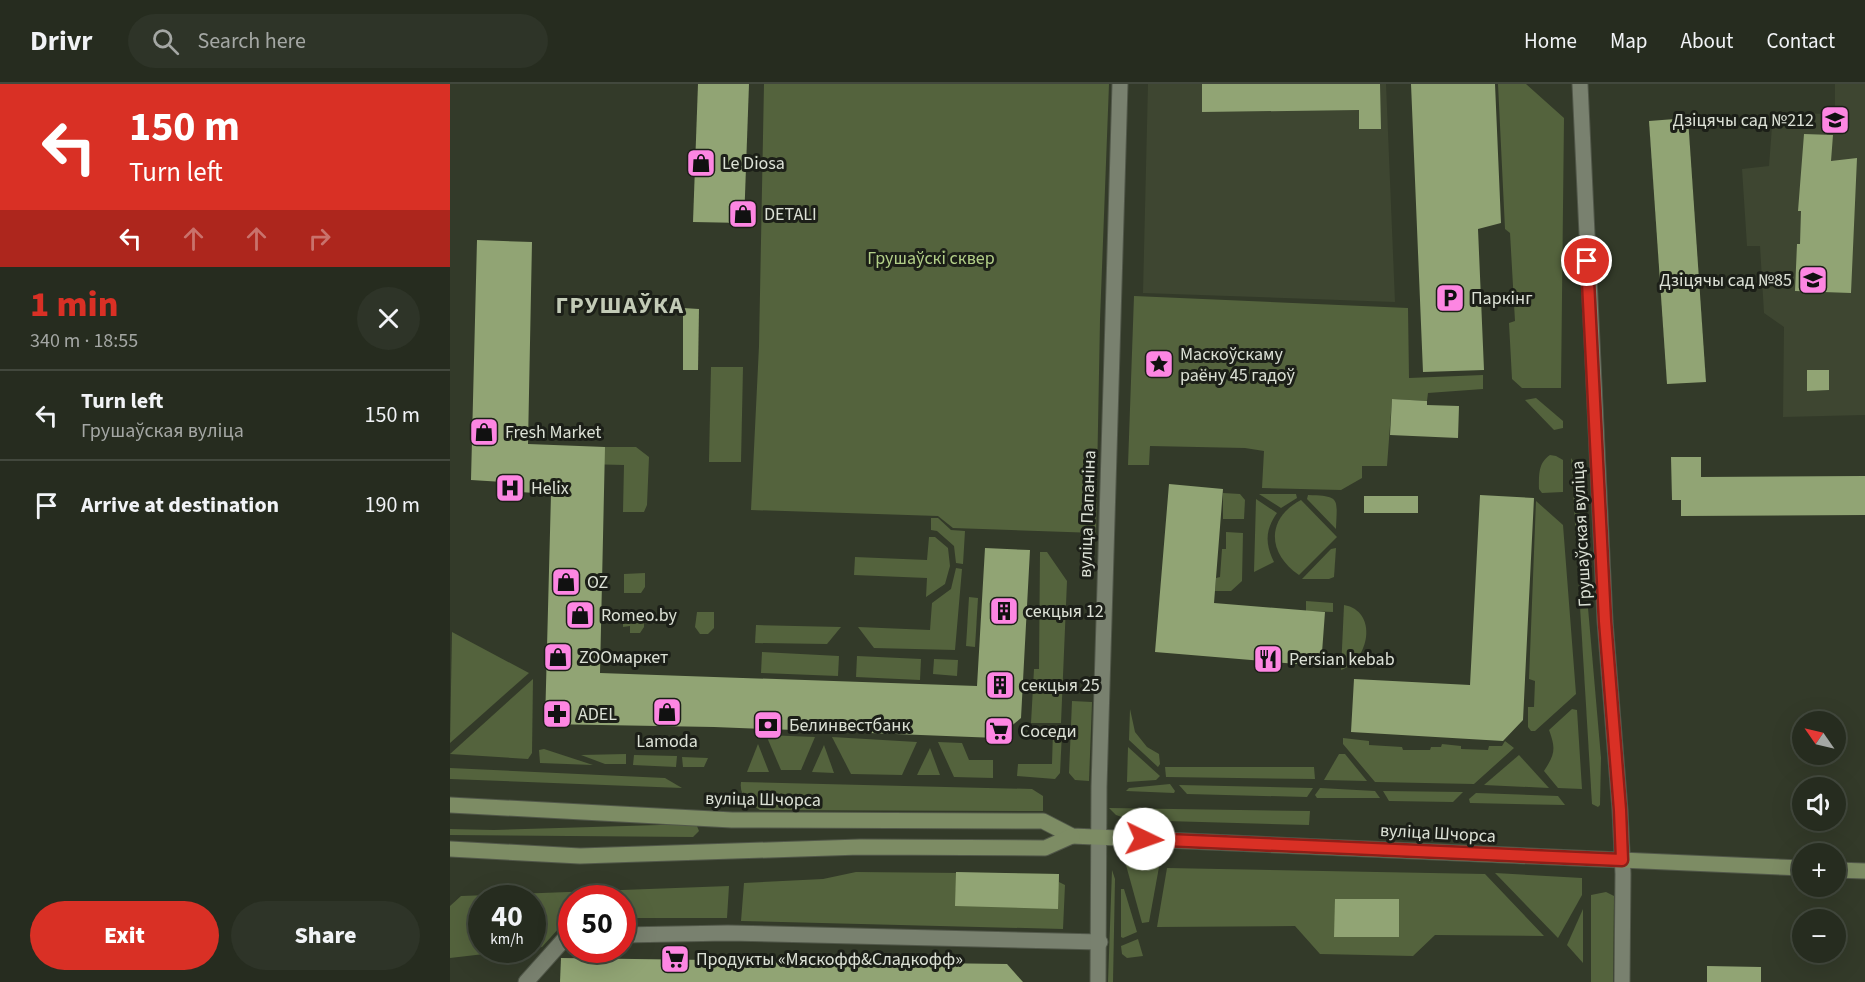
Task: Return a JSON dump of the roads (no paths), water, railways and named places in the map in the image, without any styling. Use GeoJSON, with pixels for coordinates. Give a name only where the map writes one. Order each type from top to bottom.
{"type":"FeatureCollection","features":[{"type":"Feature","properties":{"kind":"main road","name":"вуліца Шчорса"},"geometry":{"type":"LineString","coordinates":[[450,805],[732,820],[1043,821],[1072,836],[1792,868]]}},
{"type":"Feature","properties":{"kind":"main road","name":"вуліца Шчорса"},"geometry":{"type":"LineString","coordinates":[[450,849],[580,856],[860,847],[1045,848],[1072,836]]}},
{"type":"Feature","properties":{"kind":"main road"},"geometry":{"type":"LineString","coordinates":[[1846,870],[1865,871]]}},
{"type":"Feature","properties":{"kind":"street","name":"вуліца Папаніна"},"geometry":{"type":"LineString","coordinates":[[1098,982],[1099,787],[1120,84]]}},
{"type":"Feature","properties":{"kind":"street","name":"Грушаўская вуліца"},"geometry":{"type":"LineString","coordinates":[[1580,84],[1605,621],[1620,810],[1622,982]]}},
{"type":"Feature","properties":{"kind":"street"},"geometry":{"type":"LineString","coordinates":[[636,935],[728,933],[1100,942]]}},
{"type":"Feature","properties":{"kind":"street"},"geometry":{"type":"LineString","coordinates":[[526,982],[558,946]]}},
{"type":"Feature","properties":{"kind":"place","name":"Дзіцячы сад №212"},"geometry":{"type":"Point","coordinates":[1835,120]}},
{"type":"Feature","properties":{"kind":"place","name":"Le Diosa"},"geometry":{"type":"Point","coordinates":[701,163]}},
{"type":"Feature","properties":{"kind":"place","name":"DETALI"},"geometry":{"type":"Point","coordinates":[743,214]}},
{"type":"Feature","properties":{"kind":"place","name":"Дзіцячы сад №85"},"geometry":{"type":"Point","coordinates":[1813,280]}},
{"type":"Feature","properties":{"kind":"place","name":"Паркінг"},"geometry":{"type":"Point","coordinates":[1450,298]}},
{"type":"Feature","properties":{"kind":"place","name":"Маскоўскаму раёну 45 гадоў"},"geometry":{"type":"Point","coordinates":[1159,364]}},
{"type":"Feature","properties":{"kind":"place","name":"Fresh Market"},"geometry":{"type":"Point","coordinates":[484,432]}},
{"type":"Feature","properties":{"kind":"place","name":"Helix"},"geometry":{"type":"Point","coordinates":[510,488]}},
{"type":"Feature","properties":{"kind":"place","name":"OZ"},"geometry":{"type":"Point","coordinates":[566,582]}},
{"type":"Feature","properties":{"kind":"place","name":"секцыя 12"},"geometry":{"type":"Point","coordinates":[1004,611]}},
{"type":"Feature","properties":{"kind":"place","name":"Romeo.by"},"geometry":{"type":"Point","coordinates":[580,615]}},
{"type":"Feature","properties":{"kind":"place","name":"ZOOмаркет"},"geometry":{"type":"Point","coordinates":[558,657]}},
{"type":"Feature","properties":{"kind":"place","name":"Persian kebab"},"geometry":{"type":"Point","coordinates":[1268,659]}},
{"type":"Feature","properties":{"kind":"place","name":"секцыя 25"},"geometry":{"type":"Point","coordinates":[1000,685]}},
{"type":"Feature","properties":{"kind":"place","name":"Lamoda"},"geometry":{"type":"Point","coordinates":[667,712]}},
{"type":"Feature","properties":{"kind":"place","name":"ADEL"},"geometry":{"type":"Point","coordinates":[557,714]}},
{"type":"Feature","properties":{"kind":"place","name":"Белинвестбанк"},"geometry":{"type":"Point","coordinates":[768,725]}},
{"type":"Feature","properties":{"kind":"place","name":"Соседи"},"geometry":{"type":"Point","coordinates":[999,731]}},
{"type":"Feature","properties":{"kind":"place","name":"Продукты «Мяскофф&Сладкофф»"},"geometry":{"type":"Point","coordinates":[675,959]}},
{"type":"Feature","properties":{"kind":"district","name":"ГРУШАЎКА"},"geometry":{"type":"Point","coordinates":[620,305]}},
{"type":"Feature","properties":{"kind":"park label","name":"Грушаўскі сквер"},"geometry":{"type":"Point","coordinates":[931,258]}}]}
